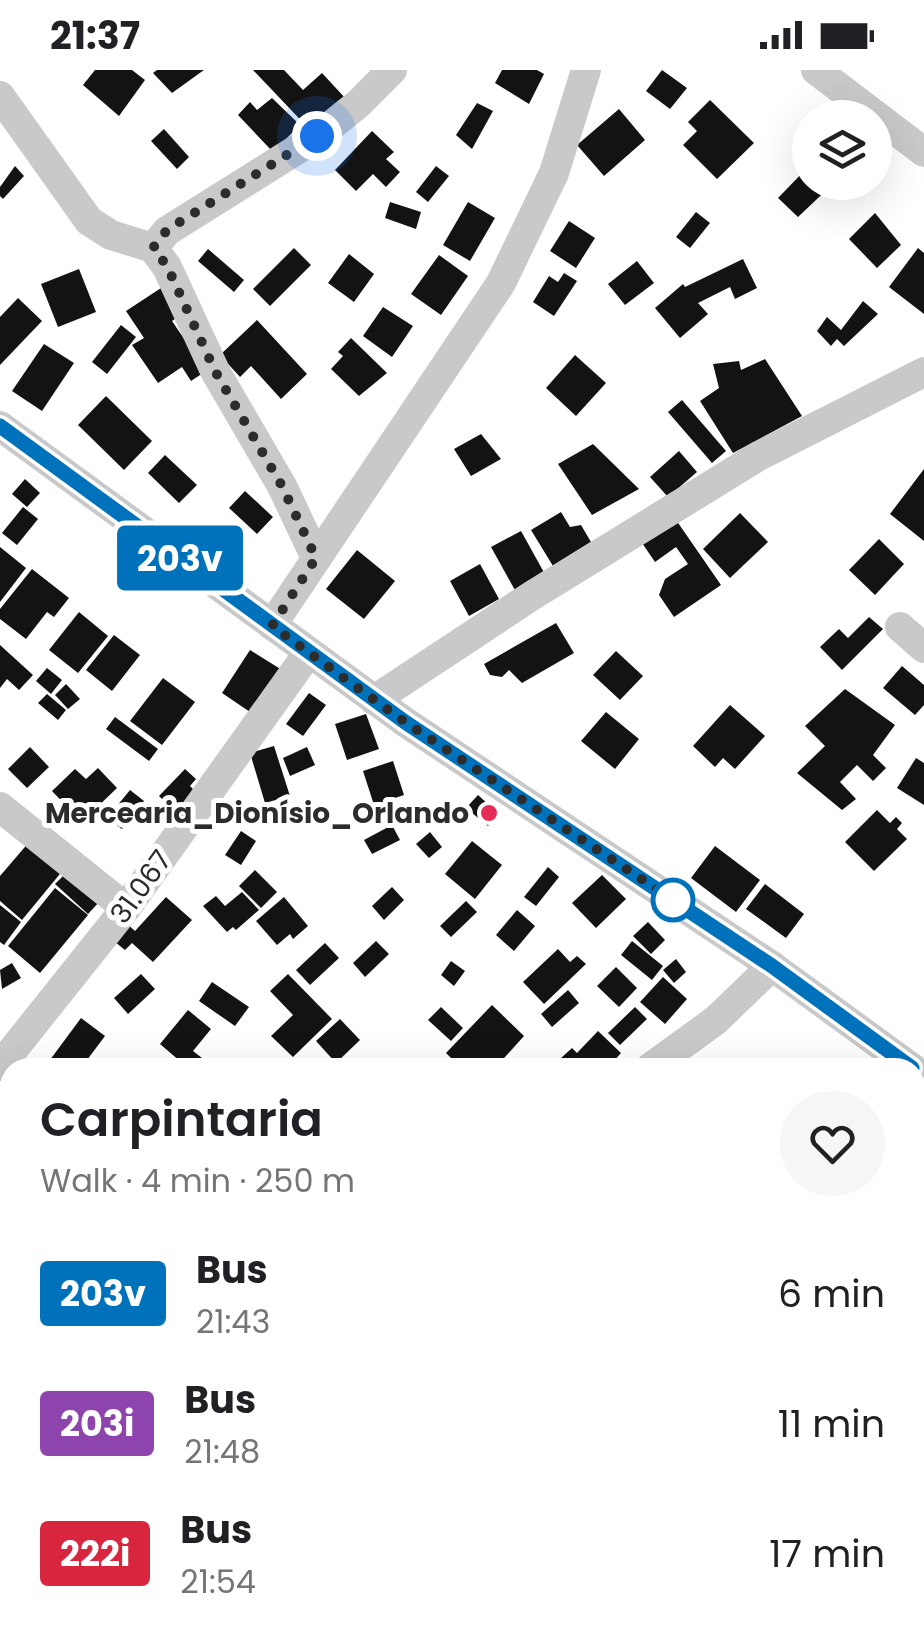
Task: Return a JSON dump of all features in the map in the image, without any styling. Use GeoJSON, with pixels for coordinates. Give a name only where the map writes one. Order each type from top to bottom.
{"type":"FeatureCollection","features":[{"type":"Feature","properties":{"kind":"street"},"geometry":{"type":"LineString","coordinates":[[153,248],[167,230],[317,136],[358,104],[392,70]]}},
{"type":"Feature","properties":{"kind":"street"},"geometry":{"type":"LineString","coordinates":[[272,626],[502,282],[554,173],[586,70]]}},
{"type":"Feature","properties":{"kind":"street"},"geometry":{"type":"LineString","coordinates":[[816,70],[924,152]]}},
{"type":"Feature","properties":{"kind":"street"},"geometry":{"type":"LineString","coordinates":[[0,96],[89,221],[111,236],[153,248],[167,266],[215,371],[282,486],[316,558]]}},
{"type":"Feature","properties":{"kind":"street"},"geometry":{"type":"LineString","coordinates":[[374,700],[533,595],[757,457],[924,372]]}},
{"type":"Feature","properties":{"kind":"street"},"geometry":{"type":"LineString","coordinates":[[0,426],[374,700],[772,966],[899,1058]]}},
{"type":"Feature","properties":{"kind":"street"},"geometry":{"type":"LineString","coordinates":[[900,626],[924,648]]}},
{"type":"Feature","properties":{"kind":"street","name":"31.067"},"geometry":{"type":"LineString","coordinates":[[9,1058],[126,908],[309,652]]}},
{"type":"Feature","properties":{"kind":"street"},"geometry":{"type":"LineString","coordinates":[[0,807],[126,908]]}},
{"type":"Feature","properties":{"kind":"street"},"geometry":{"type":"LineString","coordinates":[[664,1058],[716,1020],[772,966]]}},
{"type":"Feature","properties":{"kind":"building"},"geometry":{"type":"Polygon","coordinates":[[[95,70],[132,70],[145,80],[119,116],[83,85],[95,70]]]}},
{"type":"Feature","properties":{"kind":"building"},"geometry":{"type":"Polygon","coordinates":[[[204,70],[172,93],[153,73],[204,70]]]}},
{"type":"Feature","properties":{"kind":"building"},"geometry":{"type":"Polygon","coordinates":[[[253,70],[284,70],[303,90],[322,73],[346,99],[312,132],[253,70]]]}},
{"type":"Feature","properties":{"kind":"building"},"geometry":{"type":"Polygon","coordinates":[[[502,70],[537,70],[544,74],[529,104],[495,83],[502,70]]]}},
{"type":"Feature","properties":{"kind":"building"},"geometry":{"type":"Polygon","coordinates":[[[662,70],[687,88],[670,109],[646,91],[662,70]]]}},
{"type":"Feature","properties":{"kind":"building"},"geometry":{"type":"Polygon","coordinates":[[[272,98],[300,125],[273,152],[238,115],[250,102],[257,110],[272,98]]]}},
{"type":"Feature","properties":{"kind":"building"},"geometry":{"type":"Polygon","coordinates":[[[710,100],[754,143],[717,179],[683,145],[697,131],[688,122],[710,100]]]}},
{"type":"Feature","properties":{"kind":"building"},"geometry":{"type":"Polygon","coordinates":[[[477,103],[493,111],[472,149],[456,135],[477,103]]]}},
{"type":"Feature","properties":{"kind":"building"},"geometry":{"type":"Polygon","coordinates":[[[619,109],[645,140],[604,176],[577,145],[619,109]]]}},
{"type":"Feature","properties":{"kind":"building"},"geometry":{"type":"Polygon","coordinates":[[[164,129],[189,157],[177,169],[151,141],[164,129]]]}},
{"type":"Feature","properties":{"kind":"building"},"geometry":{"type":"Polygon","coordinates":[[[372,131],[394,152],[386,159],[400,172],[386,187],[373,174],[356,191],[335,170],[372,131]]]}},
{"type":"Feature","properties":{"kind":"building"},"geometry":{"type":"Polygon","coordinates":[[[15,166],[24,176],[3,199],[0,187],[15,166]]]}},
{"type":"Feature","properties":{"kind":"building"},"geometry":{"type":"Polygon","coordinates":[[[436,166],[449,176],[428,202],[416,192],[436,166]]]}},
{"type":"Feature","properties":{"kind":"building"},"geometry":{"type":"Polygon","coordinates":[[[792,184],[792,200],[816,200],[798,217],[778,198],[792,184]]]}},
{"type":"Feature","properties":{"kind":"building"},"geometry":{"type":"Polygon","coordinates":[[[390,202],[421,212],[416,229],[385,218],[390,202]]]}},
{"type":"Feature","properties":{"kind":"building"},"geometry":{"type":"Polygon","coordinates":[[[468,202],[495,218],[470,261],[443,245],[468,202]]]}},
{"type":"Feature","properties":{"kind":"building"},"geometry":{"type":"Polygon","coordinates":[[[696,212],[710,223],[690,248],[676,237],[696,212]]]}},
{"type":"Feature","properties":{"kind":"building"},"geometry":{"type":"Polygon","coordinates":[[[875,213],[901,245],[877,268],[849,239],[875,213]]]}},
{"type":"Feature","properties":{"kind":"building"},"geometry":{"type":"Polygon","coordinates":[[[569,221],[595,238],[576,268],[550,251],[569,221]]]}},
{"type":"Feature","properties":{"kind":"building"},"geometry":{"type":"Polygon","coordinates":[[[294,248],[311,265],[270,306],[253,289],[294,248]]]}},
{"type":"Feature","properties":{"kind":"building"},"geometry":{"type":"Polygon","coordinates":[[[918,248],[924,253],[924,314],[889,287],[918,248]]]}},
{"type":"Feature","properties":{"kind":"building"},"geometry":{"type":"Polygon","coordinates":[[[208,249],[244,280],[234,292],[198,261],[208,249]]]}},
{"type":"Feature","properties":{"kind":"building"},"geometry":{"type":"Polygon","coordinates":[[[349,254],[374,274],[354,302],[328,283],[349,254]]]}},
{"type":"Feature","properties":{"kind":"building"},"geometry":{"type":"Polygon","coordinates":[[[439,255],[468,276],[441,315],[411,294],[439,255]]]}},
{"type":"Feature","properties":{"kind":"building"},"geometry":{"type":"Polygon","coordinates":[[[743,259],[757,288],[735,299],[730,287],[698,303],[708,314],[680,338],[655,308],[683,284],[685,287],[743,259]]]}},
{"type":"Feature","properties":{"kind":"building"},"geometry":{"type":"Polygon","coordinates":[[[637,261],[654,283],[625,305],[608,284],[637,261]]]}},
{"type":"Feature","properties":{"kind":"building"},"geometry":{"type":"Polygon","coordinates":[[[79,269],[96,312],[58,327],[41,284],[79,269]]]}},
{"type":"Feature","properties":{"kind":"building"},"geometry":{"type":"Polygon","coordinates":[[[564,273],[577,281],[554,316],[533,302],[549,276],[558,282],[564,273]]]}},
{"type":"Feature","properties":{"kind":"building"},"geometry":{"type":"Polygon","coordinates":[[[161,288],[179,316],[172,321],[206,371],[191,381],[182,367],[158,383],[132,345],[144,338],[126,311],[161,288]]]}},
{"type":"Feature","properties":{"kind":"building"},"geometry":{"type":"Polygon","coordinates":[[[18,298],[42,321],[0,365],[0,317],[18,298]]]}},
{"type":"Feature","properties":{"kind":"building"},"geometry":{"type":"Polygon","coordinates":[[[863,301],[878,314],[844,346],[837,339],[831,346],[817,331],[827,317],[841,330],[863,301]]]}},
{"type":"Feature","properties":{"kind":"building"},"geometry":{"type":"Polygon","coordinates":[[[383,307],[413,326],[392,357],[363,336],[383,307]]]}},
{"type":"Feature","properties":{"kind":"building"},"geometry":{"type":"Polygon","coordinates":[[[257,320],[307,374],[281,399],[251,366],[240,377],[220,355],[257,320]]]}},
{"type":"Feature","properties":{"kind":"building"},"geometry":{"type":"Polygon","coordinates":[[[121,325],[136,337],[107,374],[92,362],[121,325]]]}},
{"type":"Feature","properties":{"kind":"building"},"geometry":{"type":"Polygon","coordinates":[[[351,338],[387,373],[359,396],[331,369],[343,356],[338,352],[351,338]]]}},
{"type":"Feature","properties":{"kind":"building"},"geometry":{"type":"Polygon","coordinates":[[[44,344],[74,363],[42,411],[12,391],[44,344]]]}},
{"type":"Feature","properties":{"kind":"building"},"geometry":{"type":"Polygon","coordinates":[[[575,355],[606,383],[576,416],[546,388],[575,355]]]}},
{"type":"Feature","properties":{"kind":"building"},"geometry":{"type":"Polygon","coordinates":[[[765,359],[802,416],[733,453],[700,401],[719,388],[713,364],[739,361],[741,370],[765,359]]]}},
{"type":"Feature","properties":{"kind":"building"},"geometry":{"type":"Polygon","coordinates":[[[106,396],[152,441],[124,470],[78,425],[106,396]]]}},
{"type":"Feature","properties":{"kind":"building"},"geometry":{"type":"Polygon","coordinates":[[[682,400],[726,451],[712,463],[668,412],[682,400]]]}},
{"type":"Feature","properties":{"kind":"building"},"geometry":{"type":"Polygon","coordinates":[[[481,434],[501,459],[471,476],[454,449],[481,434]]]}},
{"type":"Feature","properties":{"kind":"building"},"geometry":{"type":"Polygon","coordinates":[[[593,444],[639,489],[592,515],[558,464],[593,444]]]}},
{"type":"Feature","properties":{"kind":"building"},"geometry":{"type":"Polygon","coordinates":[[[679,451],[697,472],[668,497],[650,477],[679,451]]]}},
{"type":"Feature","properties":{"kind":"building"},"geometry":{"type":"Polygon","coordinates":[[[165,455],[197,485],[179,503],[148,473],[165,455]]]}},
{"type":"Feature","properties":{"kind":"building"},"geometry":{"type":"Polygon","coordinates":[[[924,469],[924,541],[890,514],[924,469]]]}},
{"type":"Feature","properties":{"kind":"building"},"geometry":{"type":"Polygon","coordinates":[[[25,479],[40,493],[27,507],[12,494],[25,479]]]}},
{"type":"Feature","properties":{"kind":"building"},"geometry":{"type":"Polygon","coordinates":[[[245,491],[273,517],[257,534],[229,508],[245,491]]]}},
{"type":"Feature","properties":{"kind":"building"},"geometry":{"type":"Polygon","coordinates":[[[23,507],[38,519],[17,545],[2,533],[23,507]]]}},
{"type":"Feature","properties":{"kind":"building"},"geometry":{"type":"Polygon","coordinates":[[[561,512],[570,527],[581,525],[591,542],[553,566],[531,530],[561,512]]]}},
{"type":"Feature","properties":{"kind":"building"},"geometry":{"type":"Polygon","coordinates":[[[740,513],[768,542],[730,578],[703,549],[740,513]]]}},
{"type":"Feature","properties":{"kind":"building"},"geometry":{"type":"Polygon","coordinates":[[[674,517],[721,585],[674,617],[659,595],[665,579],[688,564],[676,547],[655,562],[640,540],[674,517]]]}},
{"type":"Feature","properties":{"kind":"building"},"geometry":{"type":"Polygon","coordinates":[[[521,531],[546,576],[516,592],[491,547],[521,531]]]}},
{"type":"Feature","properties":{"kind":"building"},"geometry":{"type":"Polygon","coordinates":[[[879,539],[904,564],[875,595],[849,570],[879,539]]]}},
{"type":"Feature","properties":{"kind":"building"},"geometry":{"type":"Polygon","coordinates":[[[0,547],[26,568],[0,602],[0,547]]]}},
{"type":"Feature","properties":{"kind":"building"},"geometry":{"type":"Polygon","coordinates":[[[357,550],[395,581],[364,619],[326,589],[357,550]]]}},
{"type":"Feature","properties":{"kind":"building"},"geometry":{"type":"Polygon","coordinates":[[[480,564],[499,599],[469,616],[450,581],[480,564]]]}},
{"type":"Feature","properties":{"kind":"building"},"geometry":{"type":"Polygon","coordinates":[[[32,569],[69,598],[54,617],[47,612],[26,639],[0,619],[0,609],[32,569]]]}},
{"type":"Feature","properties":{"kind":"building"},"geometry":{"type":"Polygon","coordinates":[[[79,612],[108,636],[78,673],[49,650],[79,612]]]}},
{"type":"Feature","properties":{"kind":"building"},"geometry":{"type":"Polygon","coordinates":[[[869,617],[883,629],[842,670],[820,647],[839,629],[848,638],[869,617]]]}},
{"type":"Feature","properties":{"kind":"building"},"geometry":{"type":"Polygon","coordinates":[[[556,623],[574,653],[522,683],[509,670],[502,677],[490,675],[484,664],[556,623]]]}},
{"type":"Feature","properties":{"kind":"building"},"geometry":{"type":"Polygon","coordinates":[[[114,635],[140,655],[112,691],[86,670],[114,635]]]}},
{"type":"Feature","properties":{"kind":"building"},"geometry":{"type":"Polygon","coordinates":[[[0,645],[33,675],[19,690],[7,679],[0,688],[0,645]]]}},
{"type":"Feature","properties":{"kind":"building"},"geometry":{"type":"Polygon","coordinates":[[[250,650],[282,670],[253,714],[222,693],[250,650]]]}},
{"type":"Feature","properties":{"kind":"building"},"geometry":{"type":"Polygon","coordinates":[[[616,651],[643,676],[620,700],[593,675],[616,651]]]}},
{"type":"Feature","properties":{"kind":"building"},"geometry":{"type":"Polygon","coordinates":[[[902,666],[924,685],[924,705],[915,715],[883,688],[902,666]]]}},
{"type":"Feature","properties":{"kind":"building"},"geometry":{"type":"Polygon","coordinates":[[[47,668],[62,680],[51,694],[36,681],[47,668]]]}},
{"type":"Feature","properties":{"kind":"building"},"geometry":{"type":"Polygon","coordinates":[[[163,678],[195,702],[162,745],[130,721],[163,678]]]}},
{"type":"Feature","properties":{"kind":"building"},"geometry":{"type":"Polygon","coordinates":[[[66,684],[80,699],[68,709],[55,695],[66,684]]]}},
{"type":"Feature","properties":{"kind":"building"},"geometry":{"type":"Polygon","coordinates":[[[845,689],[895,725],[873,755],[886,768],[873,781],[857,765],[840,782],[856,799],[842,810],[797,773],[825,746],[805,726],[845,689]]]}},
{"type":"Feature","properties":{"kind":"building"},"geometry":{"type":"Polygon","coordinates":[[[309,693],[326,705],[303,736],[286,724],[309,693]]]}},
{"type":"Feature","properties":{"kind":"building"},"geometry":{"type":"Polygon","coordinates":[[[47,694],[66,710],[58,720],[38,703],[47,694]]]}},
{"type":"Feature","properties":{"kind":"building"},"geometry":{"type":"Polygon","coordinates":[[[730,705],[765,736],[735,769],[723,758],[715,767],[693,746],[730,705]]]}},
{"type":"Feature","properties":{"kind":"building"},"geometry":{"type":"Polygon","coordinates":[[[606,712],[639,739],[615,769],[581,741],[606,712]]]}},
{"type":"Feature","properties":{"kind":"building"},"geometry":{"type":"Polygon","coordinates":[[[366,714],[379,749],[347,760],[335,724],[366,714]]]}},
{"type":"Feature","properties":{"kind":"building"},"geometry":{"type":"Polygon","coordinates":[[[115,717],[158,749],[149,761],[106,729],[115,717]]]}},
{"type":"Feature","properties":{"kind":"building"},"geometry":{"type":"Polygon","coordinates":[[[274,746],[290,796],[265,803],[250,753],[274,746]]]}},
{"type":"Feature","properties":{"kind":"building"},"geometry":{"type":"Polygon","coordinates":[[[30,747],[49,767],[27,788],[8,769],[30,747]]]}},
{"type":"Feature","properties":{"kind":"building"},"geometry":{"type":"Polygon","coordinates":[[[307,747],[315,765],[290,776],[283,758],[307,747]]]}},
{"type":"Feature","properties":{"kind":"building"},"geometry":{"type":"Polygon","coordinates":[[[916,758],[924,763],[924,805],[897,788],[916,758]]]}},
{"type":"Feature","properties":{"kind":"building"},"geometry":{"type":"Polygon","coordinates":[[[393,761],[404,795],[374,805],[363,771],[393,761]]]}},
{"type":"Feature","properties":{"kind":"building"},"geometry":{"type":"Polygon","coordinates":[[[98,768],[117,788],[90,814],[83,807],[75,815],[52,791],[75,769],[86,779],[98,768]]]}},
{"type":"Feature","properties":{"kind":"building"},"geometry":{"type":"Polygon","coordinates":[[[185,769],[196,779],[190,786],[199,795],[178,815],[159,796],[185,769]]]}},
{"type":"Feature","properties":{"kind":"building"},"geometry":{"type":"Polygon","coordinates":[[[130,790],[144,801],[122,829],[107,818],[130,790]]]}},
{"type":"Feature","properties":{"kind":"building"},"geometry":{"type":"Polygon","coordinates":[[[478,795],[498,813],[488,826],[466,808],[478,795]]]}},
{"type":"Feature","properties":{"kind":"building"},"geometry":{"type":"Polygon","coordinates":[[[877,810],[890,823],[896,817],[902,823],[897,829],[907,839],[874,871],[845,842],[877,810]]]}},
{"type":"Feature","properties":{"kind":"building"},"geometry":{"type":"Polygon","coordinates":[[[392,825],[400,840],[372,854],[364,840],[392,825]]]}},
{"type":"Feature","properties":{"kind":"building"},"geometry":{"type":"Polygon","coordinates":[[[241,831],[256,841],[241,865],[225,855],[241,831]]]}},
{"type":"Feature","properties":{"kind":"building"},"geometry":{"type":"Polygon","coordinates":[[[430,832],[442,847],[429,858],[416,844],[430,832]]]}},
{"type":"Feature","properties":{"kind":"building"},"geometry":{"type":"Polygon","coordinates":[[[30,841],[64,869],[22,920],[0,901],[0,876],[30,841]]]}},
{"type":"Feature","properties":{"kind":"building"},"geometry":{"type":"Polygon","coordinates":[[[472,841],[502,865],[475,899],[445,874],[472,841]]]}},
{"type":"Feature","properties":{"kind":"building"},"geometry":{"type":"Polygon","coordinates":[[[715,846],[760,880],[736,912],[691,878],[715,846]]]}},
{"type":"Feature","properties":{"kind":"building"},"geometry":{"type":"Polygon","coordinates":[[[548,867],[559,877],[536,906],[524,897],[548,867]]]}},
{"type":"Feature","properties":{"kind":"building"},"geometry":{"type":"Polygon","coordinates":[[[255,870],[277,892],[261,908],[239,886],[255,870]]]}},
{"type":"Feature","properties":{"kind":"building"},"geometry":{"type":"Polygon","coordinates":[[[67,872],[100,901],[88,914],[55,884],[67,872]]]}},
{"type":"Feature","properties":{"kind":"building"},"geometry":{"type":"Polygon","coordinates":[[[602,875],[626,899],[596,928],[572,903],[602,875]]]}},
{"type":"Feature","properties":{"kind":"building"},"geometry":{"type":"Polygon","coordinates":[[[765,884],[804,914],[786,938],[746,909],[765,884]]]}},
{"type":"Feature","properties":{"kind":"building"},"geometry":{"type":"Polygon","coordinates":[[[392,887],[404,900],[384,920],[372,906],[392,887]]]}},
{"type":"Feature","properties":{"kind":"building"},"geometry":{"type":"Polygon","coordinates":[[[55,888],[88,915],[40,973],[8,946],[55,888]]]}},
{"type":"Feature","properties":{"kind":"building"},"geometry":{"type":"Polygon","coordinates":[[[242,892],[259,910],[236,930],[233,927],[227,932],[203,906],[216,896],[225,906],[242,892]]]}},
{"type":"Feature","properties":{"kind":"building"},"geometry":{"type":"Polygon","coordinates":[[[166,897],[192,920],[153,962],[132,943],[125,950],[110,938],[124,921],[135,931],[166,897]]]}},
{"type":"Feature","properties":{"kind":"building"},"geometry":{"type":"Polygon","coordinates":[[[284,897],[308,926],[293,939],[290,934],[277,945],[256,921],[284,897]]]}},
{"type":"Feature","properties":{"kind":"building"},"geometry":{"type":"Polygon","coordinates":[[[466,901],[477,912],[451,937],[440,926],[466,901]]]}},
{"type":"Feature","properties":{"kind":"building"},"geometry":{"type":"Polygon","coordinates":[[[0,905],[21,922],[4,945],[0,942],[0,905]]]}},
{"type":"Feature","properties":{"kind":"building"},"geometry":{"type":"Polygon","coordinates":[[[517,910],[535,926],[514,951],[496,935],[517,910]]]}},
{"type":"Feature","properties":{"kind":"building"},"geometry":{"type":"Polygon","coordinates":[[[648,922],[665,940],[651,954],[633,936],[648,922]]]}},
{"type":"Feature","properties":{"kind":"building"},"geometry":{"type":"Polygon","coordinates":[[[376,941],[389,954],[365,977],[353,963],[376,941]]]}},
{"type":"Feature","properties":{"kind":"building"},"geometry":{"type":"Polygon","coordinates":[[[632,941],[663,966],[652,980],[621,955],[632,941]]]}},
{"type":"Feature","properties":{"kind":"building"},"geometry":{"type":"Polygon","coordinates":[[[325,943],[339,958],[310,985],[296,970],[325,943]]]}},
{"type":"Feature","properties":{"kind":"building"},"geometry":{"type":"Polygon","coordinates":[[[558,949],[570,962],[577,956],[586,964],[544,1004],[523,982],[558,949]]]}},
{"type":"Feature","properties":{"kind":"building"},"geometry":{"type":"Polygon","coordinates":[[[676,959],[686,972],[674,983],[663,970],[676,959]]]}},
{"type":"Feature","properties":{"kind":"building"},"geometry":{"type":"Polygon","coordinates":[[[451,961],[465,971],[454,986],[441,975],[451,961]]]}},
{"type":"Feature","properties":{"kind":"building"},"geometry":{"type":"Polygon","coordinates":[[[12,963],[21,978],[2,989],[0,970],[12,963]]]}},
{"type":"Feature","properties":{"kind":"building"},"geometry":{"type":"Polygon","coordinates":[[[616,967],[637,988],[619,1007],[597,986],[616,967]]]}},
{"type":"Feature","properties":{"kind":"building"},"geometry":{"type":"Polygon","coordinates":[[[141,974],[155,989],[128,1014],[114,998],[141,974]]]}},
{"type":"Feature","properties":{"kind":"building"},"geometry":{"type":"Polygon","coordinates":[[[288,974],[332,1019],[293,1057],[271,1036],[293,1015],[270,991],[288,974]]]}},
{"type":"Feature","properties":{"kind":"building"},"geometry":{"type":"Polygon","coordinates":[[[663,977],[687,999],[665,1024],[640,1002],[663,977]]]}},
{"type":"Feature","properties":{"kind":"building"},"geometry":{"type":"Polygon","coordinates":[[[212,982],[249,1007],[235,1026],[199,1001],[212,982]]]}},
{"type":"Feature","properties":{"kind":"building"},"geometry":{"type":"Polygon","coordinates":[[[568,990],[579,1003],[552,1027],[541,1014],[568,990]]]}},
{"type":"Feature","properties":{"kind":"building"},"geometry":{"type":"Polygon","coordinates":[[[492,1005],[524,1036],[504,1058],[451,1058],[446,1053],[492,1005]]]}},
{"type":"Feature","properties":{"kind":"building"},"geometry":{"type":"Polygon","coordinates":[[[441,1007],[463,1028],[451,1041],[428,1020],[441,1007]]]}},
{"type":"Feature","properties":{"kind":"building"},"geometry":{"type":"Polygon","coordinates":[[[635,1007],[647,1019],[620,1045],[608,1033],[635,1007]]]}},
{"type":"Feature","properties":{"kind":"building"},"geometry":{"type":"Polygon","coordinates":[[[188,1010],[211,1029],[193,1051],[202,1058],[176,1058],[160,1044],[188,1010]]]}},
{"type":"Feature","properties":{"kind":"building"},"geometry":{"type":"Polygon","coordinates":[[[81,1018],[105,1036],[88,1058],[51,1058],[81,1018]]]}},
{"type":"Feature","properties":{"kind":"building"},"geometry":{"type":"Polygon","coordinates":[[[340,1019],[360,1040],[341,1058],[331,1058],[316,1041],[340,1019]]]}},
{"type":"Feature","properties":{"kind":"building"},"geometry":{"type":"Polygon","coordinates":[[[598,1031],[621,1053],[617,1058],[561,1058],[572,1048],[577,1053],[598,1031]]]}},
{"type":"Feature","properties":{"kind":"bus line","name":"203v"},"geometry":{"type":"LineString","coordinates":[[0,426],[405,722],[772,966],[898,1058]]}},
{"type":"Feature","properties":{"kind":"place","name":"Mercearia_Dionísio_Orlando"},"geometry":{"type":"Point","coordinates":[489,813]}},
{"type":"Feature","properties":{"kind":"route"},"geometry":{"type":"LineString","coordinates":[[317,136],[167,230],[153,248],[167,266],[215,371],[282,486],[316,558],[272,626],[405,722],[673,900]]}}]}
